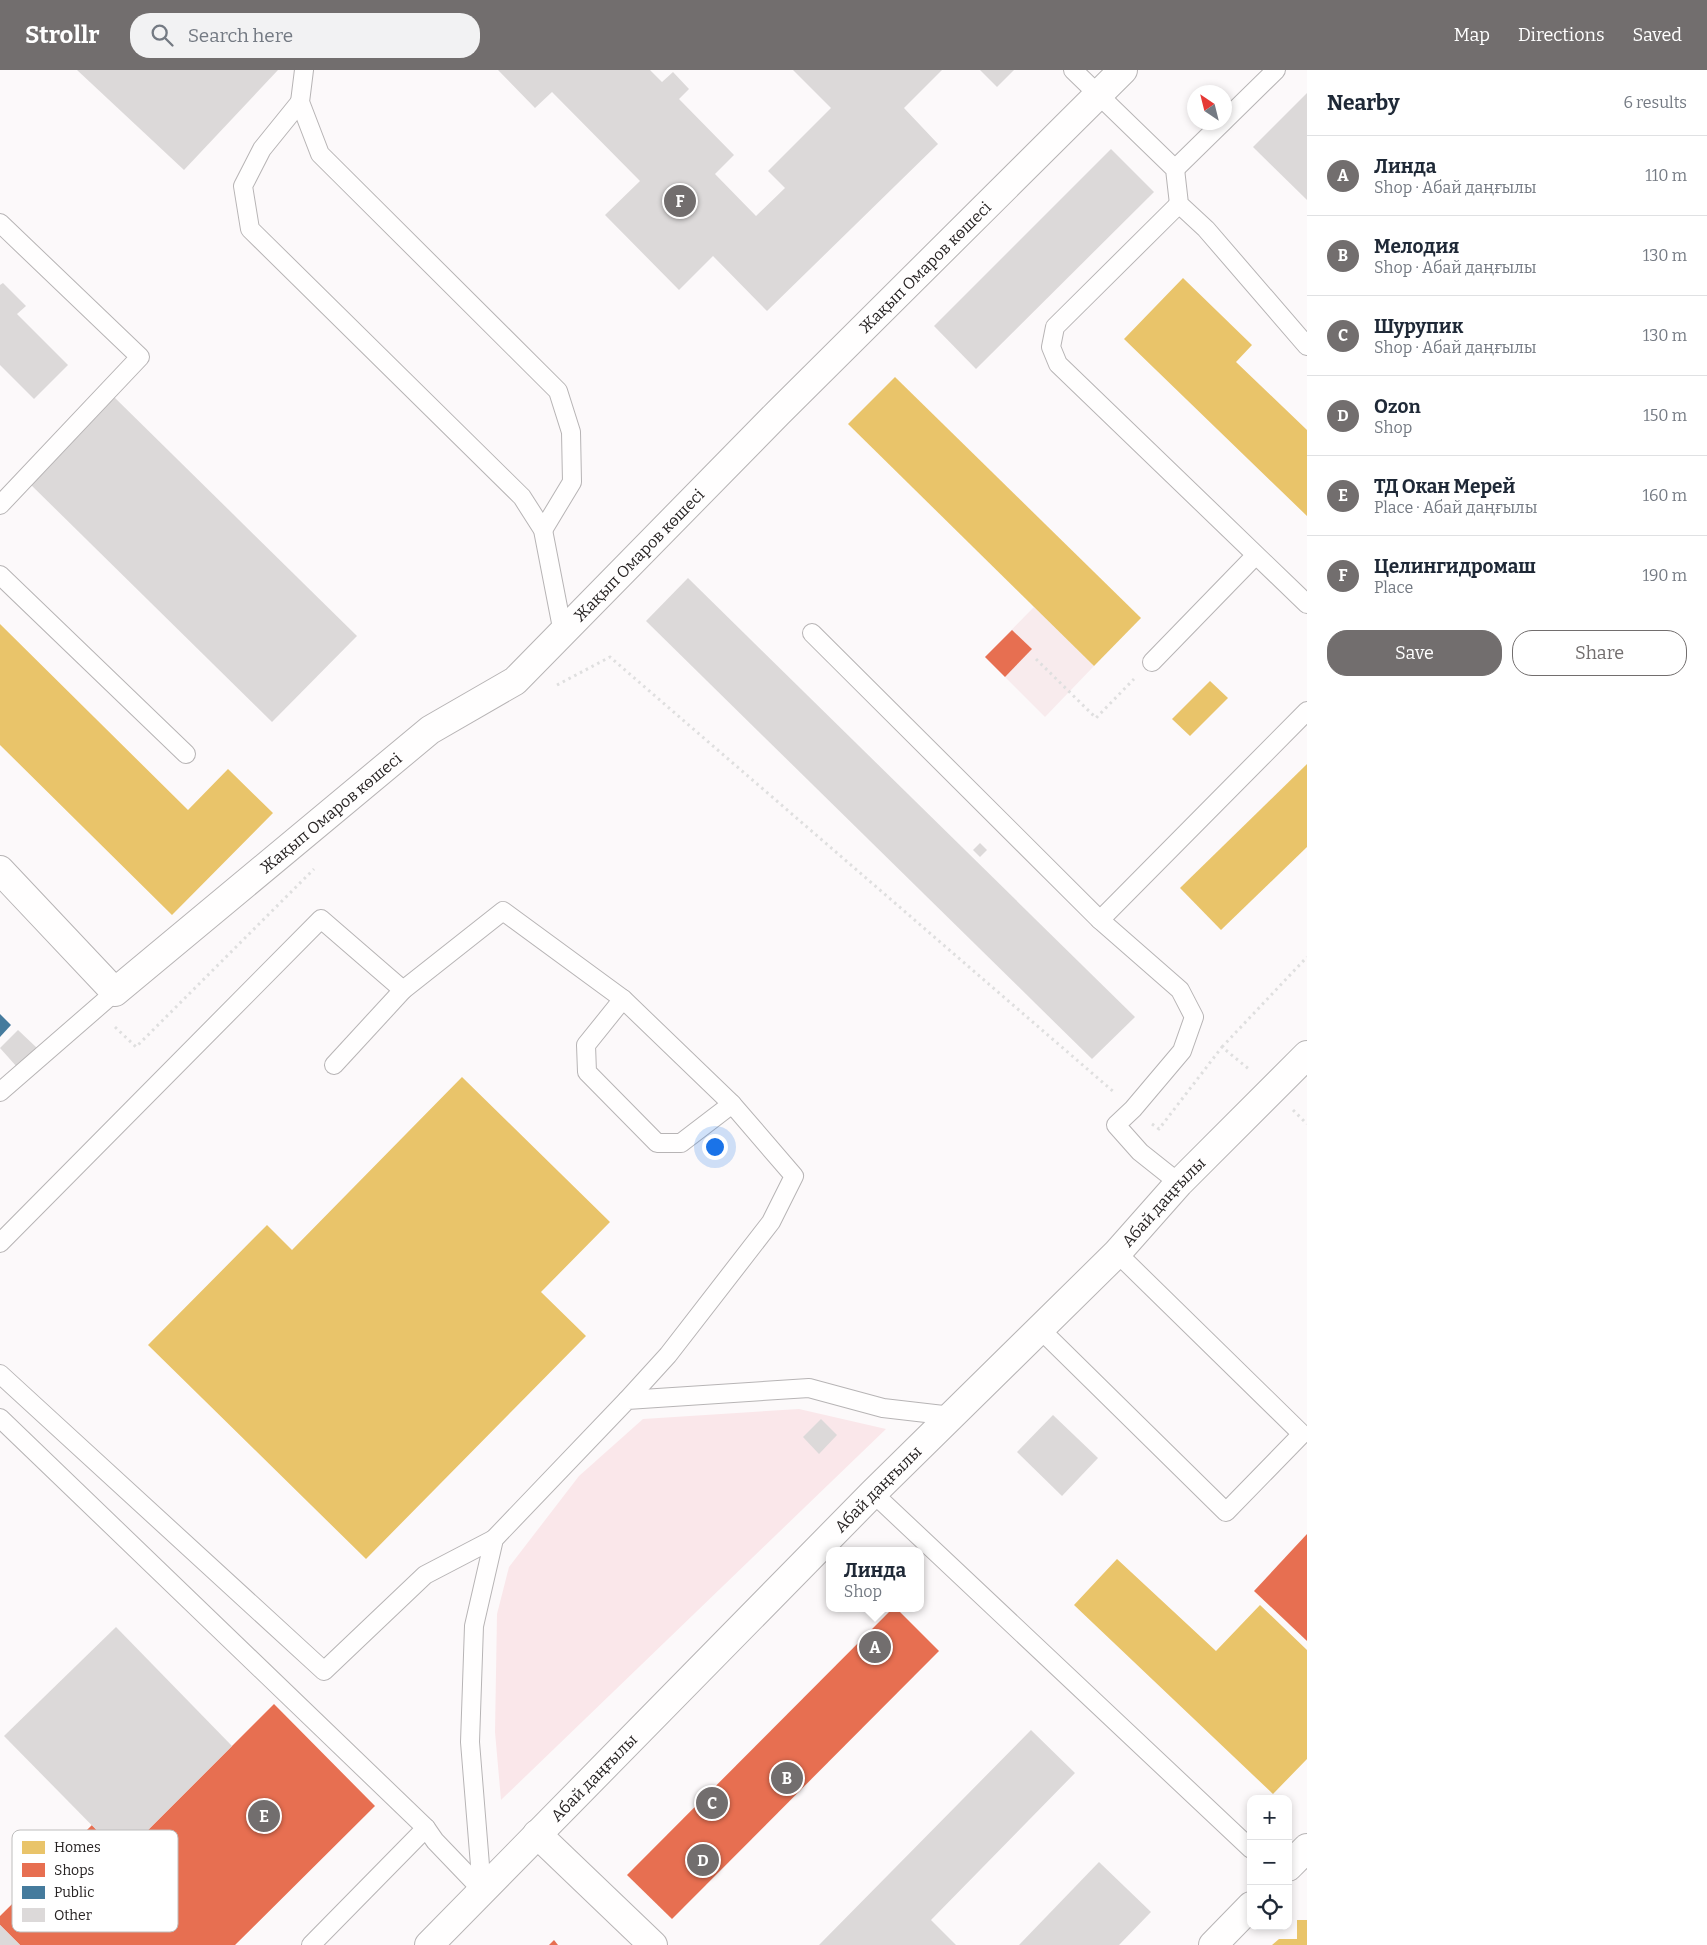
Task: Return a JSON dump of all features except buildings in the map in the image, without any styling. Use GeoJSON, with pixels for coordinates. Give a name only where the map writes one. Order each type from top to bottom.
{"type":"FeatureCollection","features":[{"type":"Feature","properties":{"kind":"street","name":"Жақып Омаров көшесі"},"geometry":{"type":"LineString","coordinates":[[105,1000],[430,730],[515,681],[778,413],[1123,70]]}},
{"type":"Feature","properties":{"kind":"street"},"geometry":{"type":"LineString","coordinates":[[0,870],[105,1000]]}},
{"type":"Feature","properties":{"kind":"street","name":"Абай даңғылы"},"geometry":{"type":"LineString","coordinates":[[429,1945],[874,1493],[1040,1330],[1116,1252],[1179,1183],[1307,1055]]}},
{"type":"Feature","properties":{"kind":"street"},"geometry":{"type":"LineString","coordinates":[[537,1834],[653,1945]]}},
{"type":"Feature","properties":{"kind":"street"},"geometry":{"type":"LineString","coordinates":[[1292,1863],[1307,1848]]}},
{"type":"Feature","properties":{"kind":"street"},"geometry":{"type":"LineString","coordinates":[[1213,1945],[1247,1910]]}},
{"type":"Feature","properties":{"kind":"lane"},"geometry":{"type":"LineString","coordinates":[[304,70],[300,102],[320,154],[558,392],[571,432],[572,482],[543,530]]}},
{"type":"Feature","properties":{"kind":"lane"},"geometry":{"type":"LineString","coordinates":[[1073,70],[1175,169],[1179,204],[1206,229],[1307,346]]}},
{"type":"Feature","properties":{"kind":"lane"},"geometry":{"type":"LineString","coordinates":[[1232,114],[1276,70]]}},
{"type":"Feature","properties":{"kind":"lane"},"geometry":{"type":"LineString","coordinates":[[300,102],[262,149],[243,186],[250,229],[522,497],[543,530],[563,633]]}},
{"type":"Feature","properties":{"kind":"lane"},"geometry":{"type":"LineString","coordinates":[[1175,169],[1216,130]]}},
{"type":"Feature","properties":{"kind":"lane"},"geometry":{"type":"LineString","coordinates":[[1179,204],[1055,327],[1051,348],[1058,364],[1255,556],[1307,604]]}},
{"type":"Feature","properties":{"kind":"lane"},"geometry":{"type":"LineString","coordinates":[[0,222],[140,357],[0,505]]}},
{"type":"Feature","properties":{"kind":"lane"},"geometry":{"type":"LineString","coordinates":[[1152,662],[1255,556]]}},
{"type":"Feature","properties":{"kind":"lane"},"geometry":{"type":"LineString","coordinates":[[0,575],[186,754]]}},
{"type":"Feature","properties":{"kind":"lane"},"geometry":{"type":"LineString","coordinates":[[812,633],[1100,920],[1180,990],[1194,1017],[1182,1051],[1133,1109],[1116,1125],[1140,1152],[1179,1183]]}},
{"type":"Feature","properties":{"kind":"lane"},"geometry":{"type":"LineString","coordinates":[[1100,920],[1307,711]]}},
{"type":"Feature","properties":{"kind":"lane"},"geometry":{"type":"LineString","coordinates":[[0,1374],[324,1671],[425,1575],[494,1538],[627,1400],[668,1355],[771,1222],[794,1176],[732,1104],[623,999],[503,911],[403,990],[334,1065]]}},
{"type":"Feature","properties":{"kind":"lane"},"geometry":{"type":"LineString","coordinates":[[0,1243],[321,920],[403,990]]}},
{"type":"Feature","properties":{"kind":"lane"},"geometry":{"type":"LineString","coordinates":[[623,999],[586,1045],[587,1072],[657,1144],[680,1143],[732,1104]]}},
{"type":"Feature","properties":{"kind":"lane"},"geometry":{"type":"LineString","coordinates":[[0,1092],[105,1000]]}},
{"type":"Feature","properties":{"kind":"lane"},"geometry":{"type":"LineString","coordinates":[[1040,1330],[1226,1512],[1302,1434],[1116,1252]]}},
{"type":"Feature","properties":{"kind":"lane"},"geometry":{"type":"LineString","coordinates":[[627,1400],[809,1388],[883,1408],[952,1416]]}},
{"type":"Feature","properties":{"kind":"lane"},"geometry":{"type":"LineString","coordinates":[[0,1418],[426,1828],[435,1841],[482,1890]]}},
{"type":"Feature","properties":{"kind":"lane"},"geometry":{"type":"LineString","coordinates":[[874,1493],[1247,1845]]}},
{"type":"Feature","properties":{"kind":"lane"},"geometry":{"type":"LineString","coordinates":[[482,1890],[470,1742],[474,1626],[494,1538]]}},
{"type":"Feature","properties":{"kind":"lane"},"geometry":{"type":"LineString","coordinates":[[311,1945],[426,1828]]}},
{"type":"Feature","properties":{"kind":"path"},"geometry":{"type":"LineString","coordinates":[[548,689],[610,657],[1133,1109],[1159,1129],[1222,1046],[1307,957]]}},
{"type":"Feature","properties":{"kind":"path"},"geometry":{"type":"LineString","coordinates":[[1036,659],[1096,718],[1152,662]]}},
{"type":"Feature","properties":{"kind":"path"},"geometry":{"type":"LineString","coordinates":[[105,1000],[136,1047],[316,867]]}},
{"type":"Feature","properties":{"kind":"path"},"geometry":{"type":"LineString","coordinates":[[1222,1046],[1273,1089],[1307,1124]]}},
{"type":"Feature","properties":{"kind":"shaded area"},"geometry":{"type":"Polygon","coordinates":[[[1034,607],[1094,666],[1045,717],[985,657],[1034,607]]]}},
{"type":"Feature","properties":{"kind":"shaded area"},"geometry":{"type":"Polygon","coordinates":[[[799,1409],[886,1429],[501,1800],[495,1732],[497,1614],[509,1567],[579,1476],[643,1419],[799,1409]]]}},
{"type":"Feature","properties":{"kind":"place","name":"Целингидромаш"},"geometry":{"type":"Point","coordinates":[680,201]}},
{"type":"Feature","properties":{"kind":"place","name":"Линда"},"geometry":{"type":"Point","coordinates":[875,1647]}},
{"type":"Feature","properties":{"kind":"place","name":"Мелодия"},"geometry":{"type":"Point","coordinates":[787,1778]}},
{"type":"Feature","properties":{"kind":"place","name":"Шурупик"},"geometry":{"type":"Point","coordinates":[712,1803]}},
{"type":"Feature","properties":{"kind":"place","name":"ТД Окан Мерей"},"geometry":{"type":"Point","coordinates":[264,1816]}},
{"type":"Feature","properties":{"kind":"place","name":"Ozon"},"geometry":{"type":"Point","coordinates":[703,1860]}}]}
